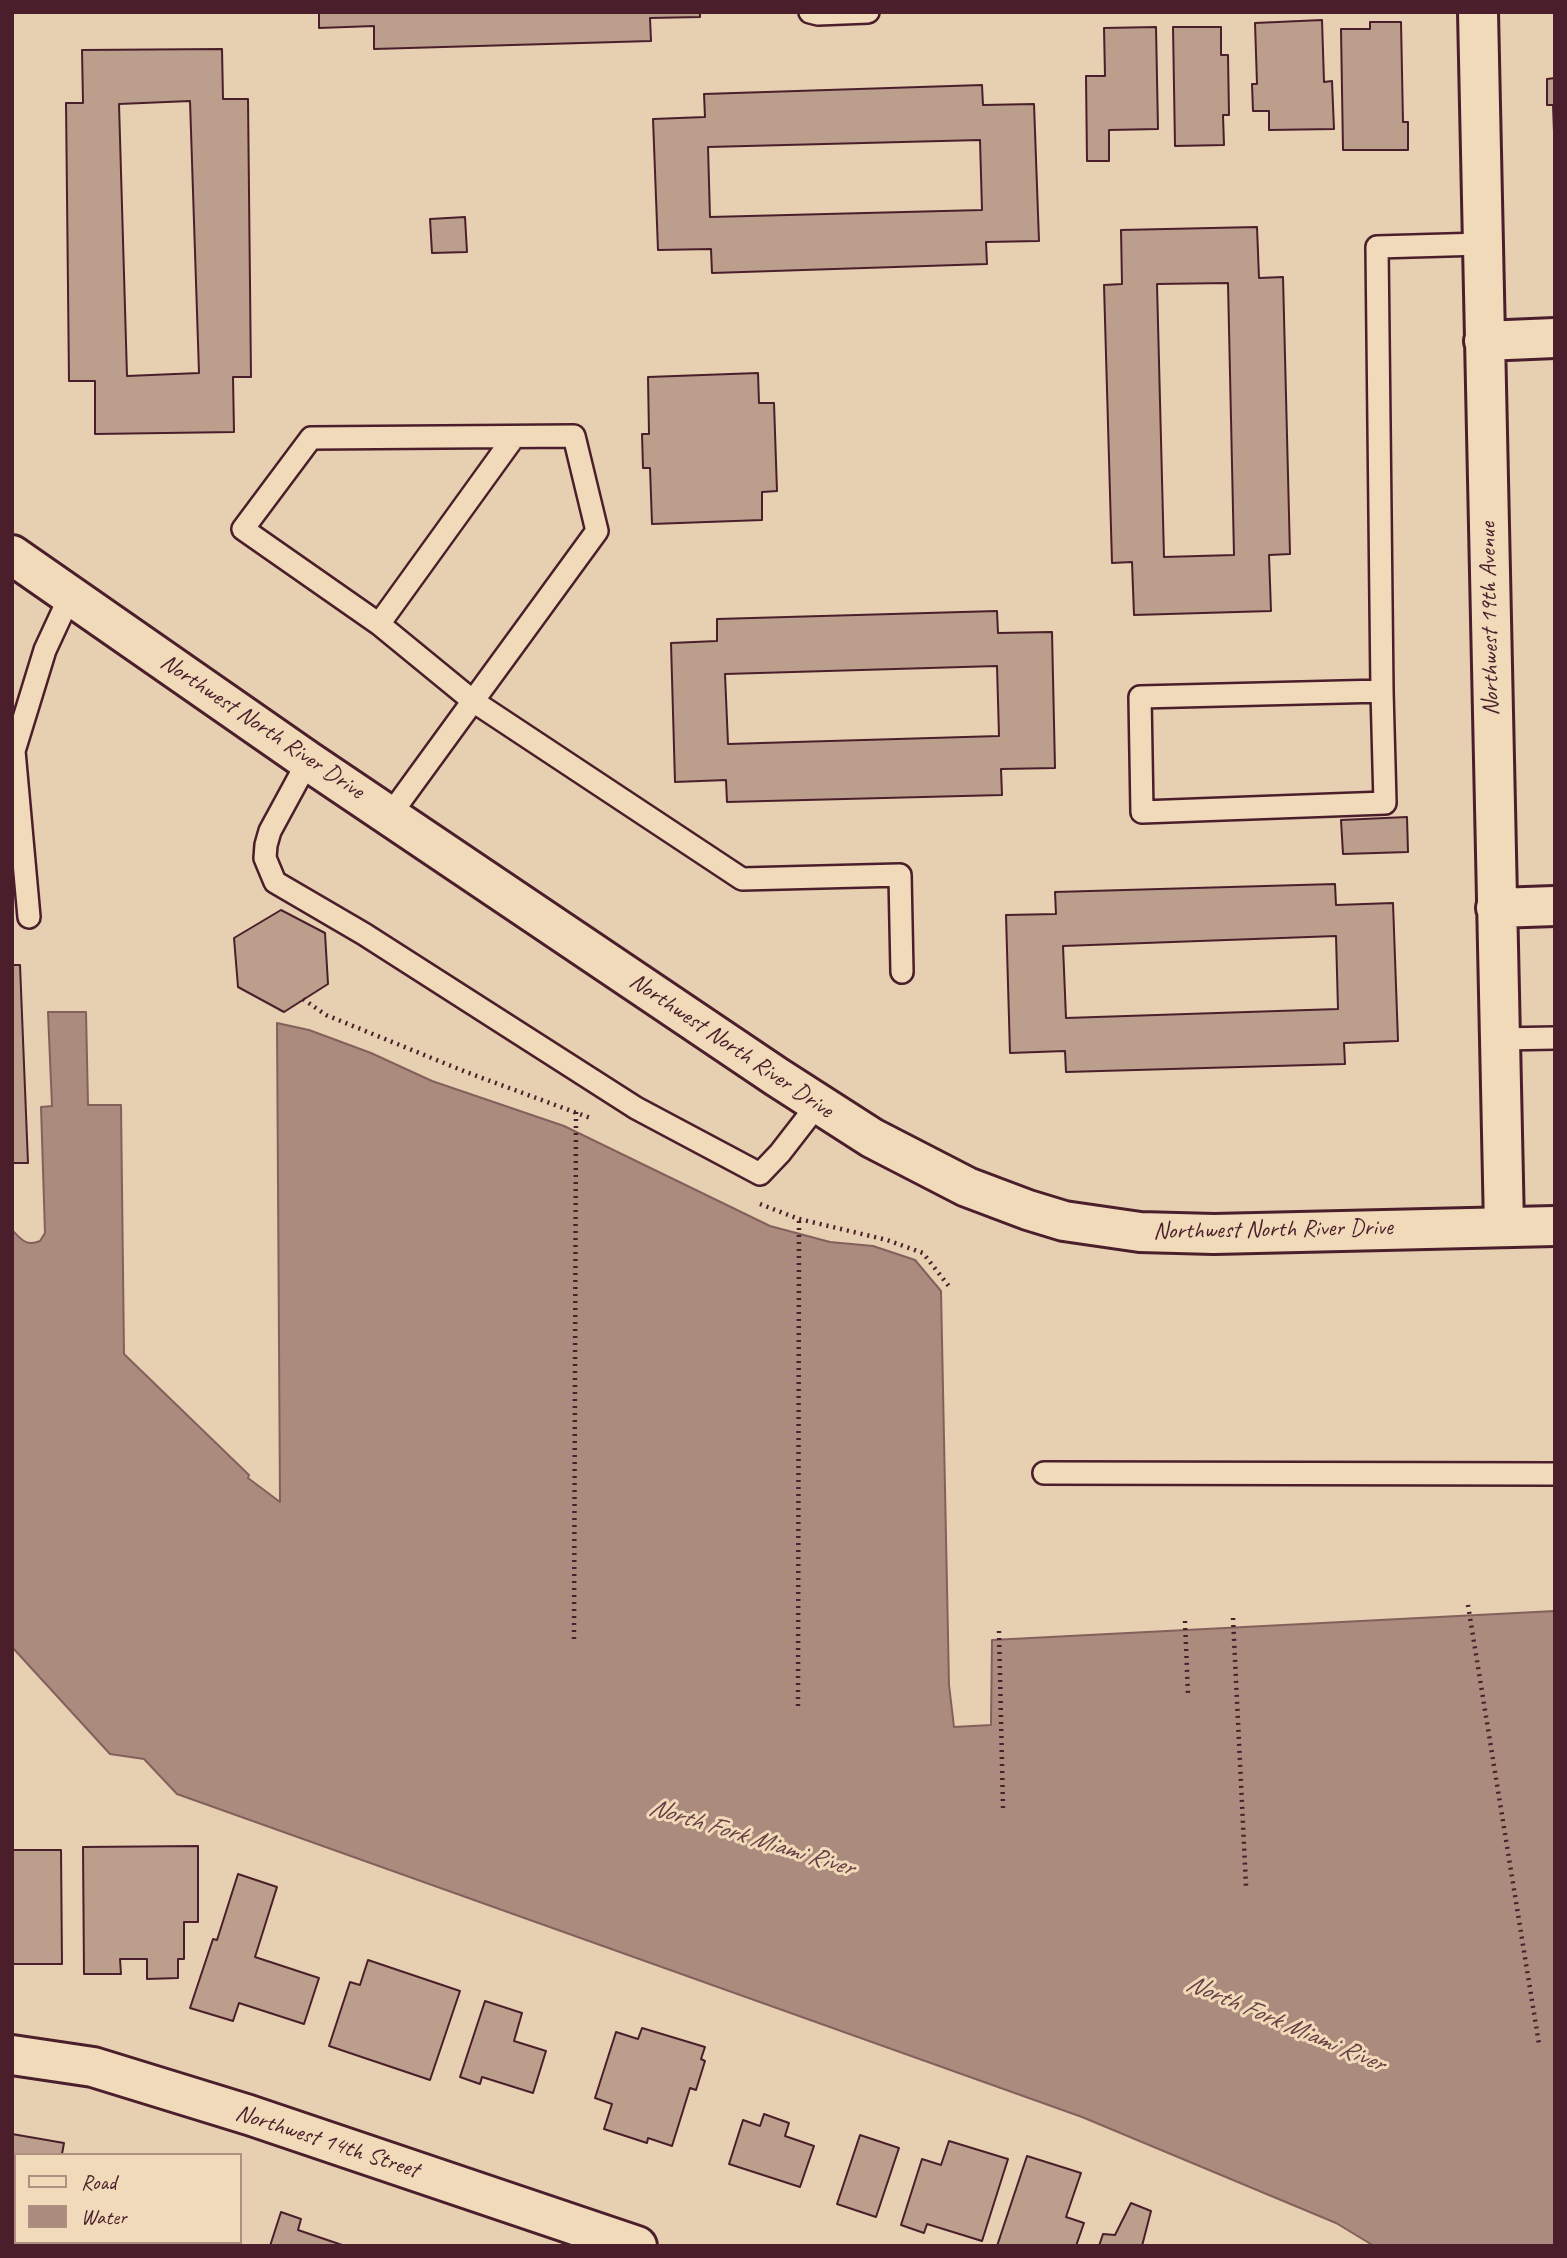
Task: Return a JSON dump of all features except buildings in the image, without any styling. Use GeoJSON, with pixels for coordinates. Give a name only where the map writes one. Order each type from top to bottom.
{"type":"FeatureCollection","features":[{"type":"Feature","properties":{"kind":"street","name":"Northwest 19th Avenue"},"geometry":{"type":"LineString","coordinates":[[1478,12],[1504,1226]]}},
{"type":"Feature","properties":{"kind":"street"},"geometry":{"type":"LineString","coordinates":[[1484,341],[1555,338]]}},
{"type":"Feature","properties":{"kind":"street","name":"Northwest North River Drive"},"geometry":{"type":"LineString","coordinates":[[12,555],[308,761],[818,1104],[897,1153],[967,1187],[1028,1210],[1080,1224],[1140,1232],[1197,1234],[1555,1226]]}},
{"type":"Feature","properties":{"kind":"street"},"geometry":{"type":"LineString","coordinates":[[1496,908],[1555,906]]}},
{"type":"Feature","properties":{"kind":"street","name":"Northwest 14th Street"},"geometry":{"type":"LineString","coordinates":[[12,2054],[93,2067],[249,2115],[637,2246]]}},
{"type":"Feature","properties":{"kind":"lane"},"geometry":{"type":"LineString","coordinates":[[810,12],[868,12]]}},
{"type":"Feature","properties":{"kind":"lane"},"geometry":{"type":"LineString","coordinates":[[1382,691],[1140,696],[1142,812],[1385,803],[1377,247],[1482,244]]}},
{"type":"Feature","properties":{"kind":"lane"},"geometry":{"type":"LineString","coordinates":[[390,815],[473,701],[597,531],[575,436],[311,438],[243,529],[379,624],[473,701],[742,879],[900,875],[902,972]]}},
{"type":"Feature","properties":{"kind":"lane"},"geometry":{"type":"LineString","coordinates":[[379,624],[514,437]]}},
{"type":"Feature","properties":{"kind":"lane"},"geometry":{"type":"LineString","coordinates":[[29,916],[14,751],[45,650],[70,596]]}},
{"type":"Feature","properties":{"kind":"lane"},"geometry":{"type":"LineString","coordinates":[[308,761],[270,831],[266,845],[265,858],[275,882],[363,934],[636,1108],[760,1174],[818,1104]]}},
{"type":"Feature","properties":{"kind":"lane"},"geometry":{"type":"LineString","coordinates":[[1499,1039],[1555,1038]]}},
{"type":"Feature","properties":{"kind":"lane"},"geometry":{"type":"LineString","coordinates":[[1044,1473],[1555,1474]]}},
{"type":"Feature","properties":{"kind":"path"},"geometry":{"type":"LineString","coordinates":[[575,1639],[575,1117],[578,1102]]}},
{"type":"Feature","properties":{"kind":"path"},"geometry":{"type":"LineString","coordinates":[[798,1706],[799,1219]]}},
{"type":"Feature","properties":{"kind":"path"},"geometry":{"type":"LineString","coordinates":[[1468,1605],[1539,2044]]}},
{"type":"Feature","properties":{"kind":"path"},"geometry":{"type":"LineString","coordinates":[[1233,1618],[1246,1886]]}},
{"type":"Feature","properties":{"kind":"path"},"geometry":{"type":"LineString","coordinates":[[1185,1620],[1188,1695]]}},
{"type":"Feature","properties":{"kind":"path"},"geometry":{"type":"LineString","coordinates":[[999,1631],[1003,1808]]}},
{"type":"Feature","properties":{"kind":"water","name":"North Fork Miami River"},"geometry":{"type":"Polygon","coordinates":[[[48,1012],[86,1012],[88,1105],[121,1105],[124,1354],[249,1475],[248,1478],[280,1502],[277,1023],[309,1030],[371,1053],[432,1081],[564,1126],[770,1226],[830,1242],[873,1246],[915,1260],[941,1291],[949,1685],[954,1727],[991,1725],[992,1640],[1555,1611],[1555,2246],[1374,2246],[1336,2223],[1082,2117],[177,1794],[144,1759],[110,1754],[12,1647],[12,1230],[24,1241],[31,1243],[40,1241],[45,1233],[41,1107],[52,1106],[48,1012]]]}}]}
